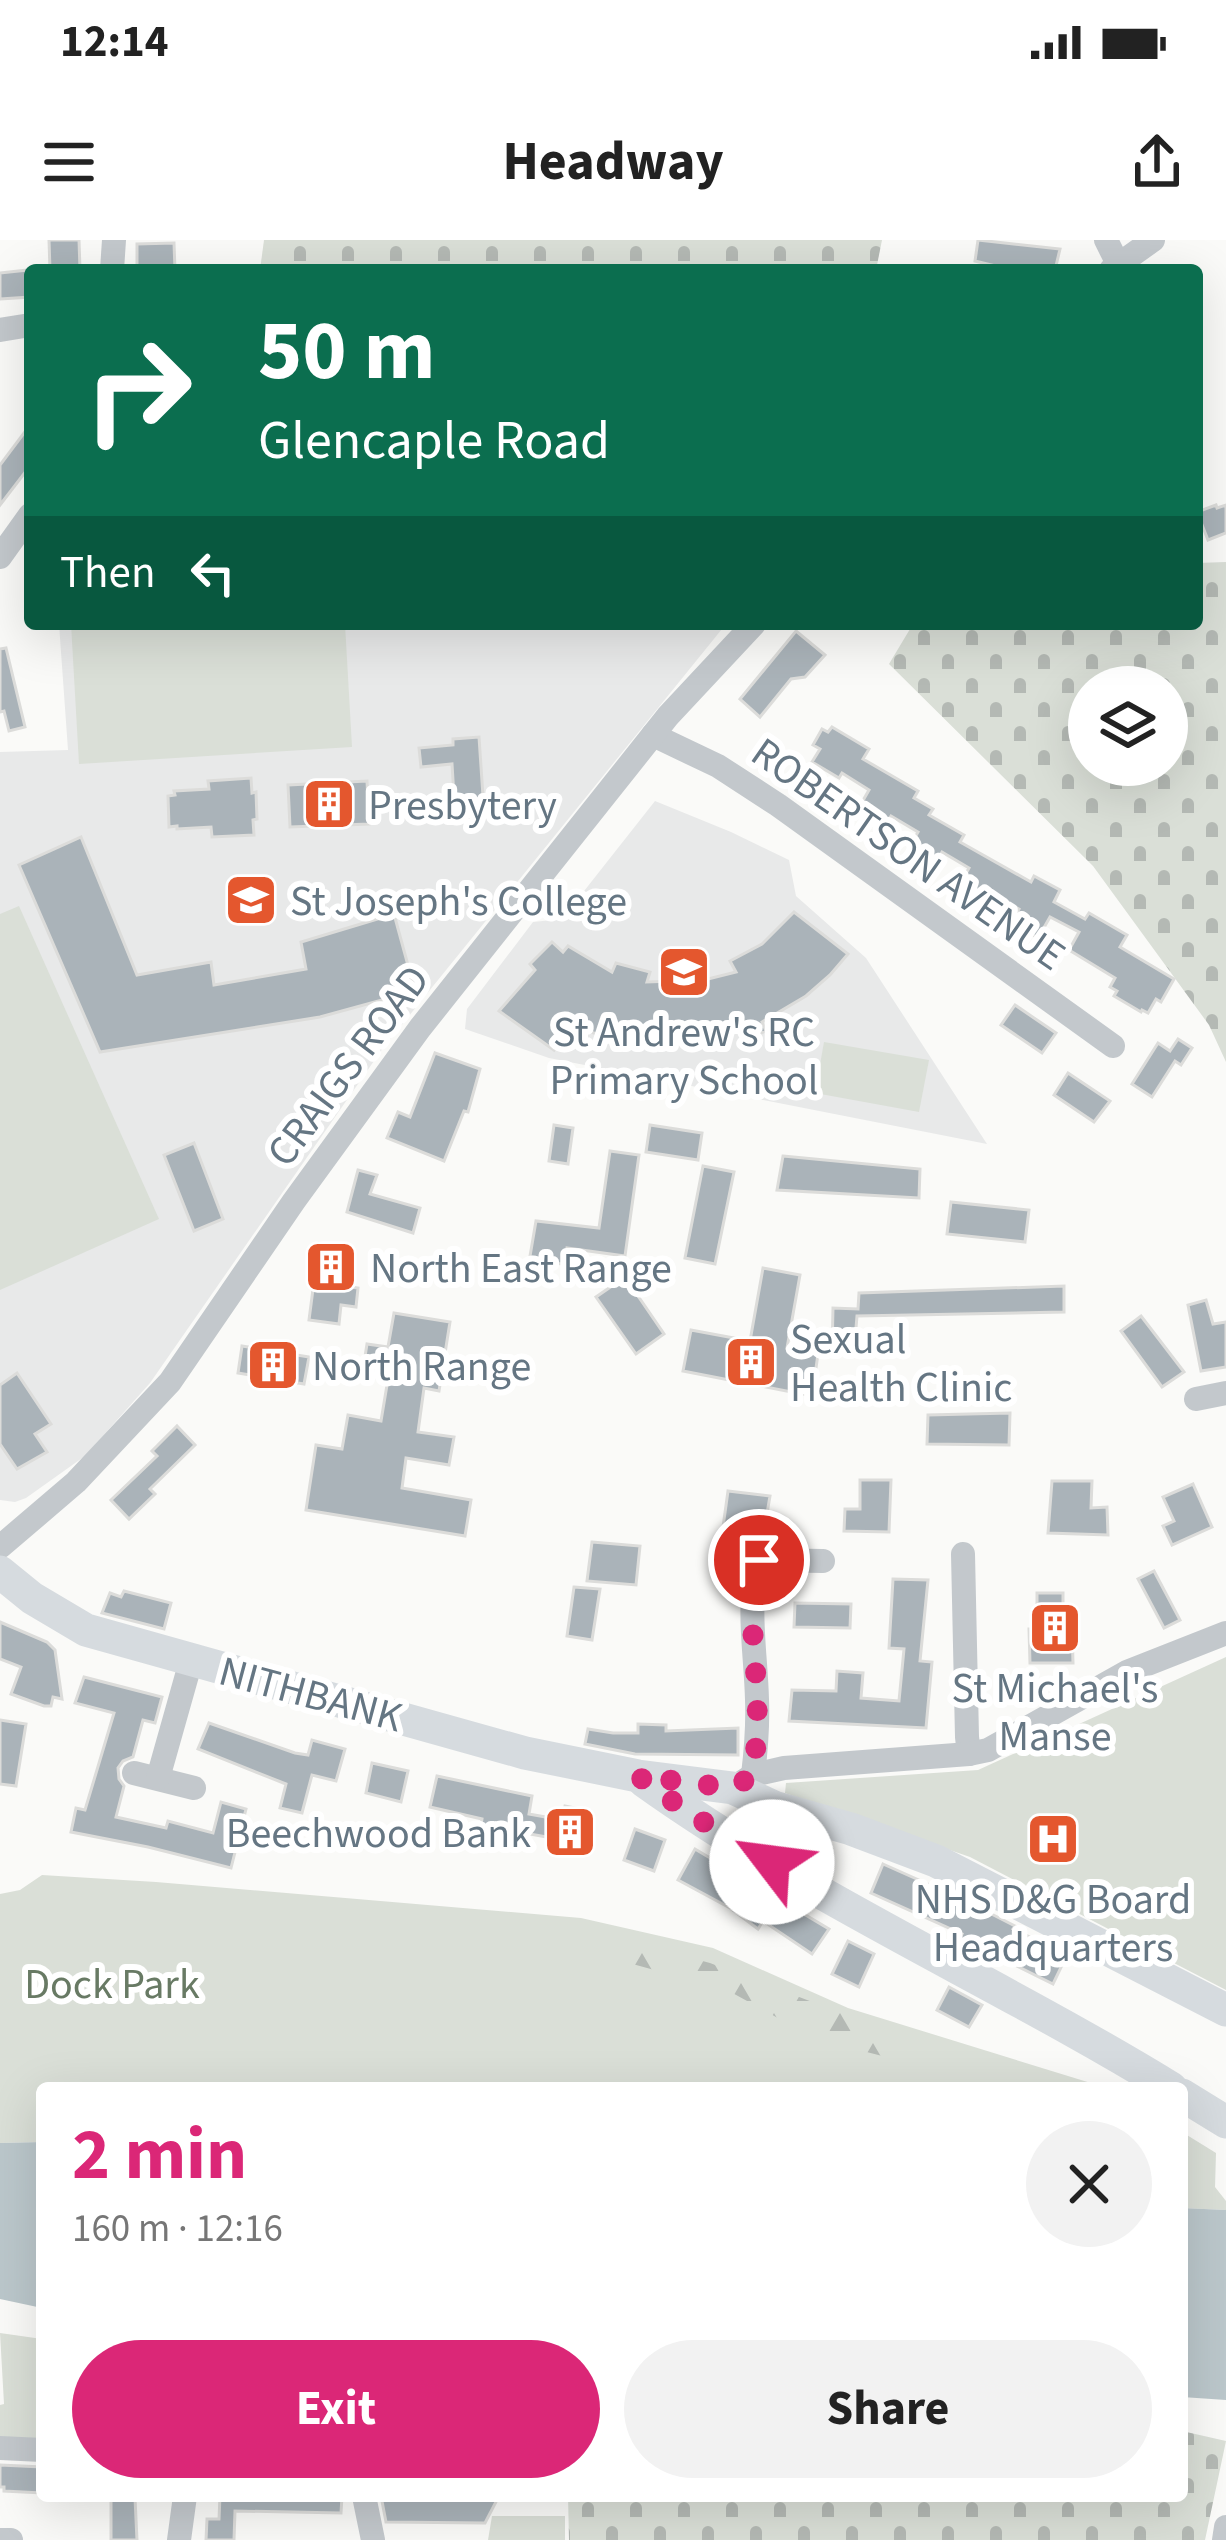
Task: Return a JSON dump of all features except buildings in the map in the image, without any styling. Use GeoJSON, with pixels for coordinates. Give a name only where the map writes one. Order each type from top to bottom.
{"type":"FeatureCollection","features":[{"type":"Feature","properties":{"kind":"main road","name":"NITHBANK"},"geometry":{"type":"LineString","coordinates":[[0,1572],[32,1598],[86,1630],[191,1660],[526,1753],[638,1776],[743,1781],[774,1807],[851,1829],[935,1861],[1226,2010]]}},
{"type":"Feature","properties":{"kind":"main road"},"geometry":{"type":"LineString","coordinates":[[638,1776],[690,1814],[812,1886],[1160,2082]]}},
{"type":"Feature","properties":{"kind":"main road"},"geometry":{"type":"LineString","coordinates":[[1188,2099],[1226,2122]]}},
{"type":"Feature","properties":{"kind":"street"},"geometry":{"type":"LineString","coordinates":[[1118,264],[1153,240]]}},
{"type":"Feature","properties":{"kind":"street"},"geometry":{"type":"LineString","coordinates":[[0,557],[24,523]]}},
{"type":"Feature","properties":{"kind":"street","name":"CRAIGS ROAD"},"geometry":{"type":"LineString","coordinates":[[0,1547],[76,1482],[170,1382],[420,1028],[653,735],[749,630]]}},
{"type":"Feature","properties":{"kind":"street","name":"ROBERTSON AVENUE"},"geometry":{"type":"LineString","coordinates":[[653,735],[718,766],[778,805],[1113,1046]]}},
{"type":"Feature","properties":{"kind":"street"},"geometry":{"type":"LineString","coordinates":[[1196,1399],[1226,1393]]}},
{"type":"Feature","properties":{"kind":"street"},"geometry":{"type":"LineString","coordinates":[[963,1554],[969,1754]]}},
{"type":"Feature","properties":{"kind":"street"},"geometry":{"type":"LineString","coordinates":[[823,1562],[759,1560],[752,1636],[757,1701],[743,1781],[784,1768],[988,1750],[1126,1672],[1226,1633]]}},
{"type":"Feature","properties":{"kind":"street"},"geometry":{"type":"LineString","coordinates":[[191,1660],[146,1775],[194,1788]]}},
{"type":"Feature","properties":{"kind":"street"},"geometry":{"type":"LineString","coordinates":[[0,2448],[36,2450]]}},
{"type":"Feature","properties":{"kind":"street"},"geometry":{"type":"LineString","coordinates":[[179,2540],[184,2502]]}},
{"type":"Feature","properties":{"kind":"street"},"geometry":{"type":"LineString","coordinates":[[365,2502],[373,2540]]}},
{"type":"Feature","properties":{"kind":"street"},"geometry":{"type":"LineString","coordinates":[[1225,2539],[1226,2527]]}},
{"type":"Feature","properties":{"kind":"street"},"geometry":{"type":"LineString","coordinates":[[0,2540],[11,2540]]}},
{"type":"Feature","properties":{"kind":"shaded area","name":"St Joseph's College"},"geometry":{"type":"Polygon","coordinates":[[[59,630],[721,630],[383,1048],[150,1383],[85,1456],[15,1502],[0,1500],[0,752],[68,750],[59,630]]]}},
{"type":"Feature","properties":{"kind":"shaded area","name":"St Andrew's RC Primary School"},"geometry":{"type":"Polygon","coordinates":[[[655,801],[789,860],[796,896],[866,958],[987,1144],[549,1058],[465,1029],[467,1009],[533,922],[562,919],[655,801]]]}},
{"type":"Feature","properties":{"kind":"shaded area"},"geometry":{"type":"Polygon","coordinates":[[[36,2142],[36,2307],[0,2299],[0,2143],[36,2142]]]}},
{"type":"Feature","properties":{"kind":"shaded area"},"geometry":{"type":"Polygon","coordinates":[[[1188,2208],[1226,2210],[1226,2400],[1188,2397],[1188,2208]]]}},
{"type":"Feature","properties":{"kind":"green space"},"geometry":{"type":"Polygon","coordinates":[[[264,240],[882,240],[877,264],[261,264],[264,240]]]}},
{"type":"Feature","properties":{"kind":"green space"},"geometry":{"type":"Polygon","coordinates":[[[1226,562],[1226,1062],[1209,1025],[1093,866],[889,664],[909,630],[1203,630],[1203,563],[1226,562]]]}},
{"type":"Feature","properties":{"kind":"green space"},"geometry":{"type":"Polygon","coordinates":[[[71,630],[345,630],[352,747],[79,764],[71,630]]]}},
{"type":"Feature","properties":{"kind":"green space"},"geometry":{"type":"Polygon","coordinates":[[[19,906],[159,1219],[0,1290],[0,914],[19,906]]]}},
{"type":"Feature","properties":{"kind":"green space"},"geometry":{"type":"Polygon","coordinates":[[[824,1042],[929,1060],[919,1112],[815,1093],[824,1042]]]}},
{"type":"Feature","properties":{"kind":"green space","name":"NHS D&G Board Headquarters"},"geometry":{"type":"Polygon","coordinates":[[[1226,1657],[1226,1990],[970,1857],[785,1793],[786,1783],[978,1770],[1226,1657]]]}},
{"type":"Feature","properties":{"kind":"green space","name":"Dock Park"},"geometry":{"type":"Polygon","coordinates":[[[42,1875],[581,1918],[713,1948],[848,2008],[1088,2082],[36,2082],[36,2142],[0,2143],[0,1894],[20,1890],[42,1875]]]}},
{"type":"Feature","properties":{"kind":"green space"},"geometry":{"type":"Polygon","coordinates":[[[628,1941],[710,1963],[901,2036],[890,2058],[816,2039],[727,1990],[618,1960],[628,1941]]]}},
{"type":"Feature","properties":{"kind":"green space"},"geometry":{"type":"Polygon","coordinates":[[[1188,2136],[1216,2153],[1215,2187],[1226,2201],[1226,2210],[1188,2208],[1188,2136]]]}},
{"type":"Feature","properties":{"kind":"green space"},"geometry":{"type":"Polygon","coordinates":[[[0,2333],[36,2338],[36,2439],[0,2437],[0,2405],[4,2404],[0,2333]]]}},
{"type":"Feature","properties":{"kind":"green space"},"geometry":{"type":"Polygon","coordinates":[[[1188,2432],[1226,2441],[1205,2540],[569,2540],[568,2502],[1188,2502],[1188,2432]]]}},
{"type":"Feature","properties":{"kind":"green space"},"geometry":{"type":"Polygon","coordinates":[[[492,2516],[565,2516],[565,2540],[488,2540],[492,2516]]]}},
{"type":"Feature","properties":{"kind":"place","name":"Presbytery"},"geometry":{"type":"Point","coordinates":[329,804]}},
{"type":"Feature","properties":{"kind":"place","name":"St Joseph's College"},"geometry":{"type":"Point","coordinates":[251,900]}},
{"type":"Feature","properties":{"kind":"place","name":"St Andrew's RC Primary School"},"geometry":{"type":"Point","coordinates":[684,972]}},
{"type":"Feature","properties":{"kind":"place","name":"North East Range"},"geometry":{"type":"Point","coordinates":[331,1267]}},
{"type":"Feature","properties":{"kind":"place","name":"Sexual Health Clinic"},"geometry":{"type":"Point","coordinates":[751,1362]}},
{"type":"Feature","properties":{"kind":"place","name":"North Range"},"geometry":{"type":"Point","coordinates":[273,1365]}},
{"type":"Feature","properties":{"kind":"place","name":"St Michael's Manse"},"geometry":{"type":"Point","coordinates":[1055,1628]}},
{"type":"Feature","properties":{"kind":"place","name":"Beechwood Bank"},"geometry":{"type":"Point","coordinates":[570,1832]}},
{"type":"Feature","properties":{"kind":"place","name":"NHS D&G Board Headquarters"},"geometry":{"type":"Point","coordinates":[1053,1839]}},
{"type":"Feature","properties":{"kind":"route"},"geometry":{"type":"LineString","coordinates":[[759,1560],[752,1636],[757,1701],[753,1775],[733,1788],[638,1776],[690,1814],[772,1862]]}}]}
